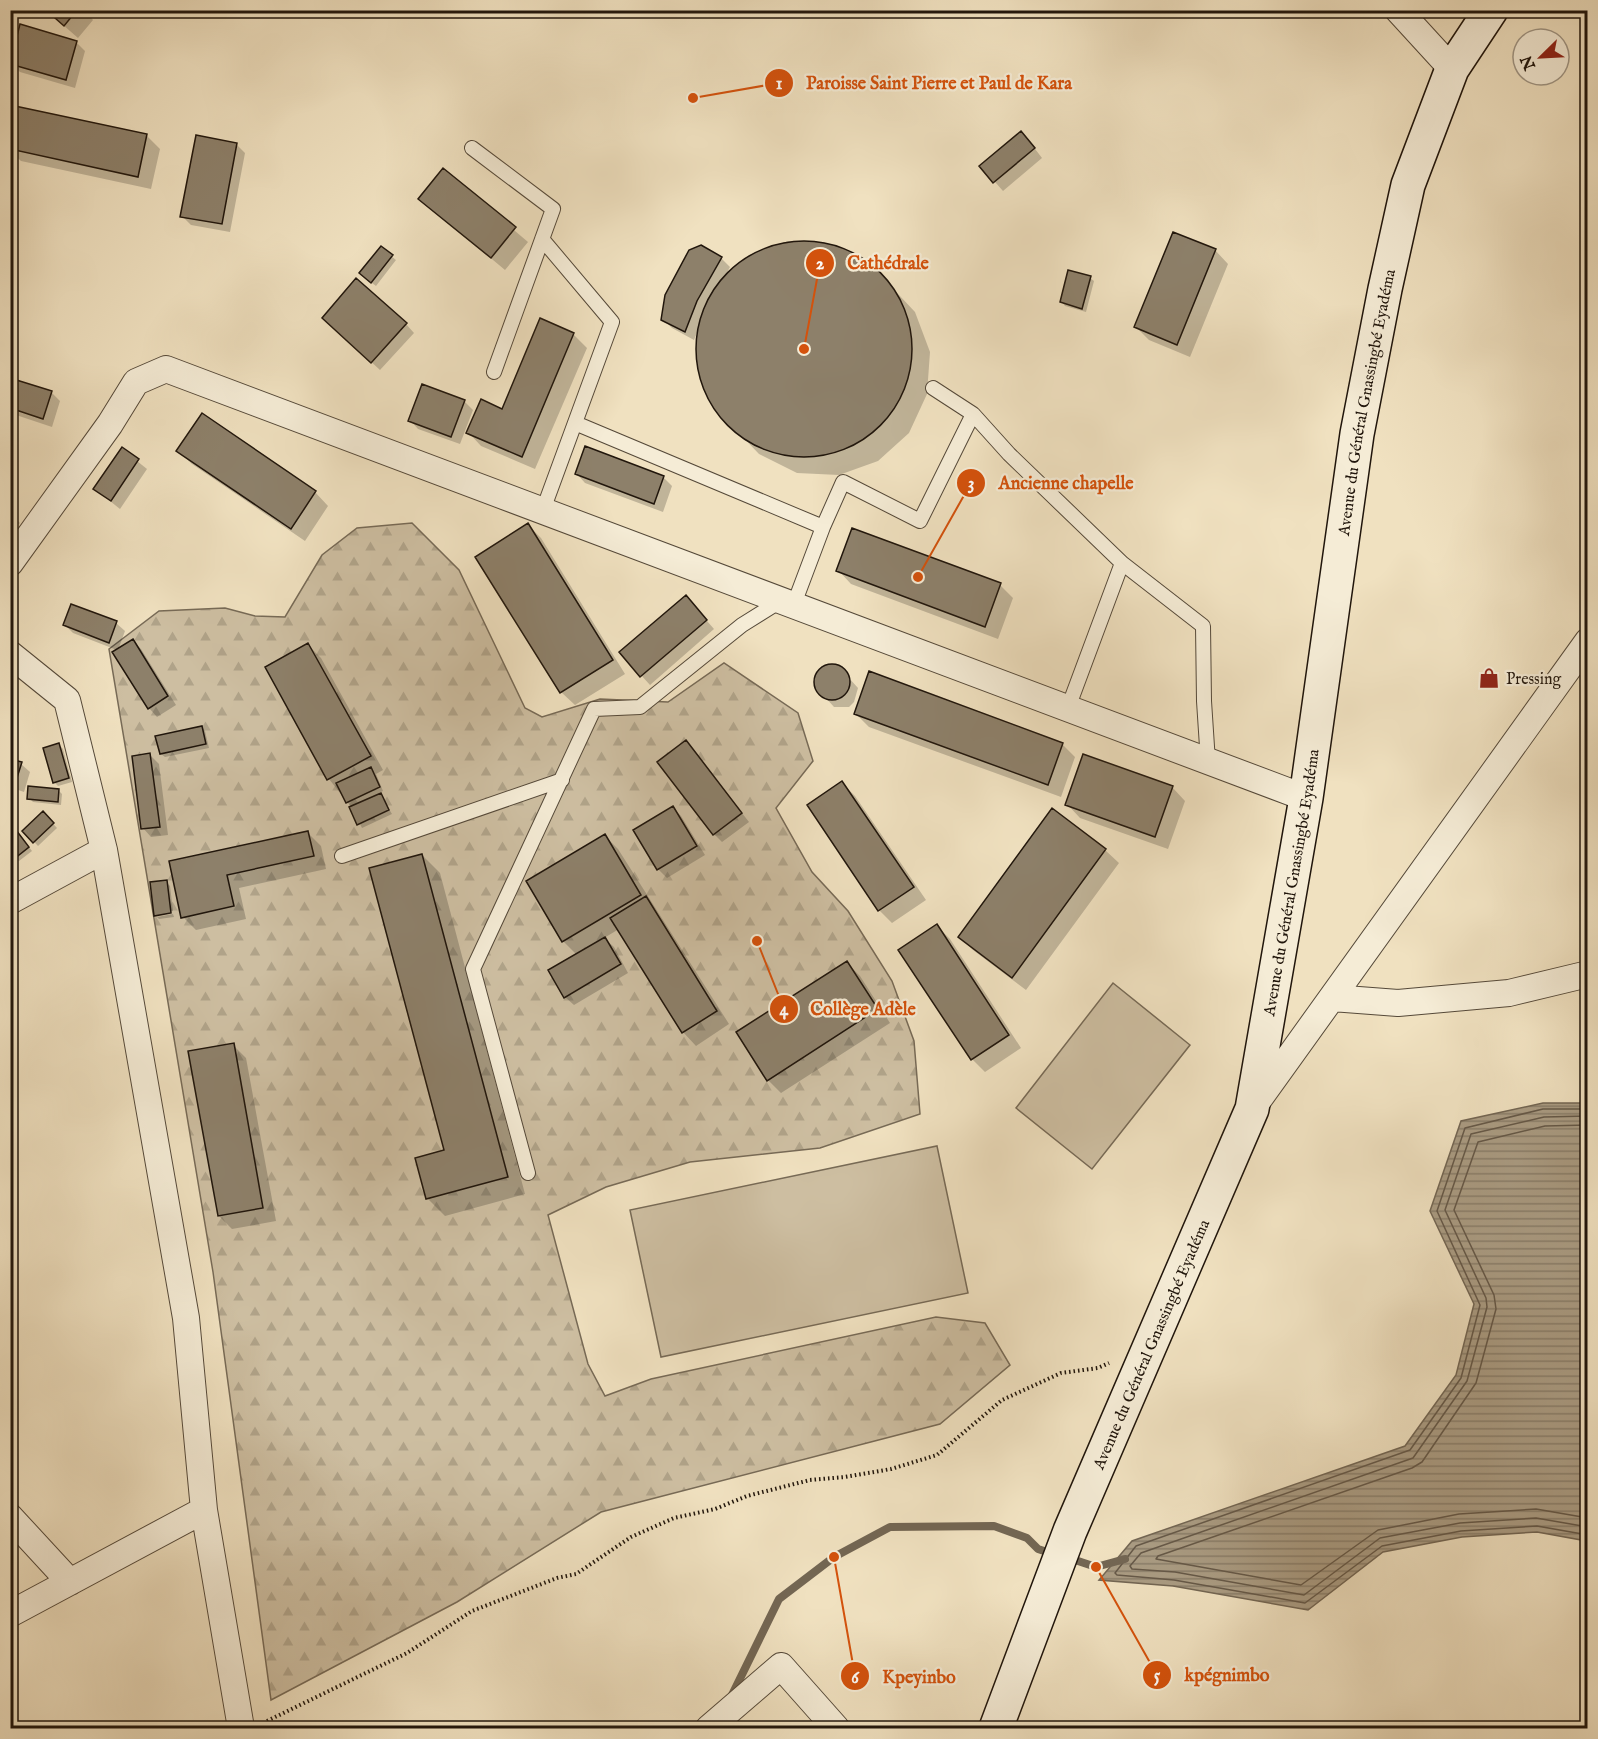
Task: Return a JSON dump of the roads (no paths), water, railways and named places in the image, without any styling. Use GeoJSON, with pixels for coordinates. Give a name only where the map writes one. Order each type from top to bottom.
{"type":"FeatureCollection","features":[{"type":"Feature","properties":{"kind":"main road","name":"Avenue du Général Gnassingbé Eyadéma"},"geometry":{"type":"LineString","coordinates":[[996,1728],[1070,1531],[1252,1109],[1306,798],[1357,434],[1384,289],[1408,185],[1452,69],[1491,10]]}},
{"type":"Feature","properties":{"kind":"street"},"geometry":{"type":"LineString","coordinates":[[1398,10],[1452,69]]}},
{"type":"Feature","properties":{"kind":"street"},"geometry":{"type":"LineString","coordinates":[[10,563],[110,424],[136,382],[166,369],[1306,798]]}},
{"type":"Feature","properties":{"kind":"street"},"geometry":{"type":"LineString","coordinates":[[1252,1109],[1587,641]]}},
{"type":"Feature","properties":{"kind":"street"},"geometry":{"type":"LineString","coordinates":[[10,654],[66,700],[104,850],[186,1318],[204,1510],[251,1726]]}},
{"type":"Feature","properties":{"kind":"street"},"geometry":{"type":"LineString","coordinates":[[10,901],[104,850]]}},
{"type":"Feature","properties":{"kind":"street"},"geometry":{"type":"LineString","coordinates":[[1332,998],[1398,1003],[1498,994],[1587,974]]}},
{"type":"Feature","properties":{"kind":"street"},"geometry":{"type":"LineString","coordinates":[[10,1614],[204,1510]]}},
{"type":"Feature","properties":{"kind":"street"},"geometry":{"type":"LineString","coordinates":[[10,1517],[70,1582]]}},
{"type":"Feature","properties":{"kind":"street"},"geometry":{"type":"LineString","coordinates":[[709,1728],[781,1666],[836,1728]]}},
{"type":"Feature","properties":{"kind":"lane"},"geometry":{"type":"LineString","coordinates":[[472,148],[553,209],[494,372]]}},
{"type":"Feature","properties":{"kind":"lane"},"geometry":{"type":"LineString","coordinates":[[542,239],[612,322],[543,510]]}},
{"type":"Feature","properties":{"kind":"lane"},"geometry":{"type":"LineString","coordinates":[[933,388],[973,414],[1010,454],[1122,562],[1203,626],[1208,762]]}},
{"type":"Feature","properties":{"kind":"lane"},"geometry":{"type":"LineString","coordinates":[[528,1173],[473,969],[594,709],[640,707],[742,625],[788,602],[843,482],[920,521],[973,414]]}},
{"type":"Feature","properties":{"kind":"lane"},"geometry":{"type":"LineString","coordinates":[[575,423],[823,527]]}},
{"type":"Feature","properties":{"kind":"lane"},"geometry":{"type":"LineString","coordinates":[[1068,708],[1122,562]]}},
{"type":"Feature","properties":{"kind":"lane"},"geometry":{"type":"LineString","coordinates":[[342,856],[562,780]]}},
{"type":"Feature","properties":{"kind":"water"},"geometry":{"type":"Polygon","coordinates":[[[1543,1103],[1587,1103],[1587,1541],[1537,1532],[1462,1537],[1383,1552],[1308,1610],[1173,1586],[1099,1580],[1132,1541],[1405,1446],[1456,1375],[1474,1304],[1430,1211],[1461,1121],[1543,1103]]]}},
{"type":"Feature","properties":{"kind":"waterway"},"geometry":{"type":"LineString","coordinates":[[731,1697],[779,1599],[834,1557],[890,1527],[994,1526],[1027,1538],[1038,1549],[1053,1554]]}},
{"type":"Feature","properties":{"kind":"waterway"},"geometry":{"type":"LineString","coordinates":[[1066,1557],[1096,1567],[1125,1559]]}},
{"type":"Feature","properties":{"kind":"place","name":"Paroisse Saint Pierre et Paul de Kara"},"geometry":{"type":"Point","coordinates":[693,98]}},
{"type":"Feature","properties":{"kind":"place","name":"Cathédrale"},"geometry":{"type":"Point","coordinates":[804,349]}},
{"type":"Feature","properties":{"kind":"place","name":"Ancienne chapelle"},"geometry":{"type":"Point","coordinates":[918,577]}},
{"type":"Feature","properties":{"kind":"place","name":"Pressing"},"geometry":{"type":"Point","coordinates":[1489,678]}},
{"type":"Feature","properties":{"kind":"place","name":"Collège Adèle"},"geometry":{"type":"Point","coordinates":[757,941]}},
{"type":"Feature","properties":{"kind":"place","name":"Kpeyinbo"},"geometry":{"type":"Point","coordinates":[834,1557]}},
{"type":"Feature","properties":{"kind":"place","name":"kpégnimbo"},"geometry":{"type":"Point","coordinates":[1096,1567]}}]}
